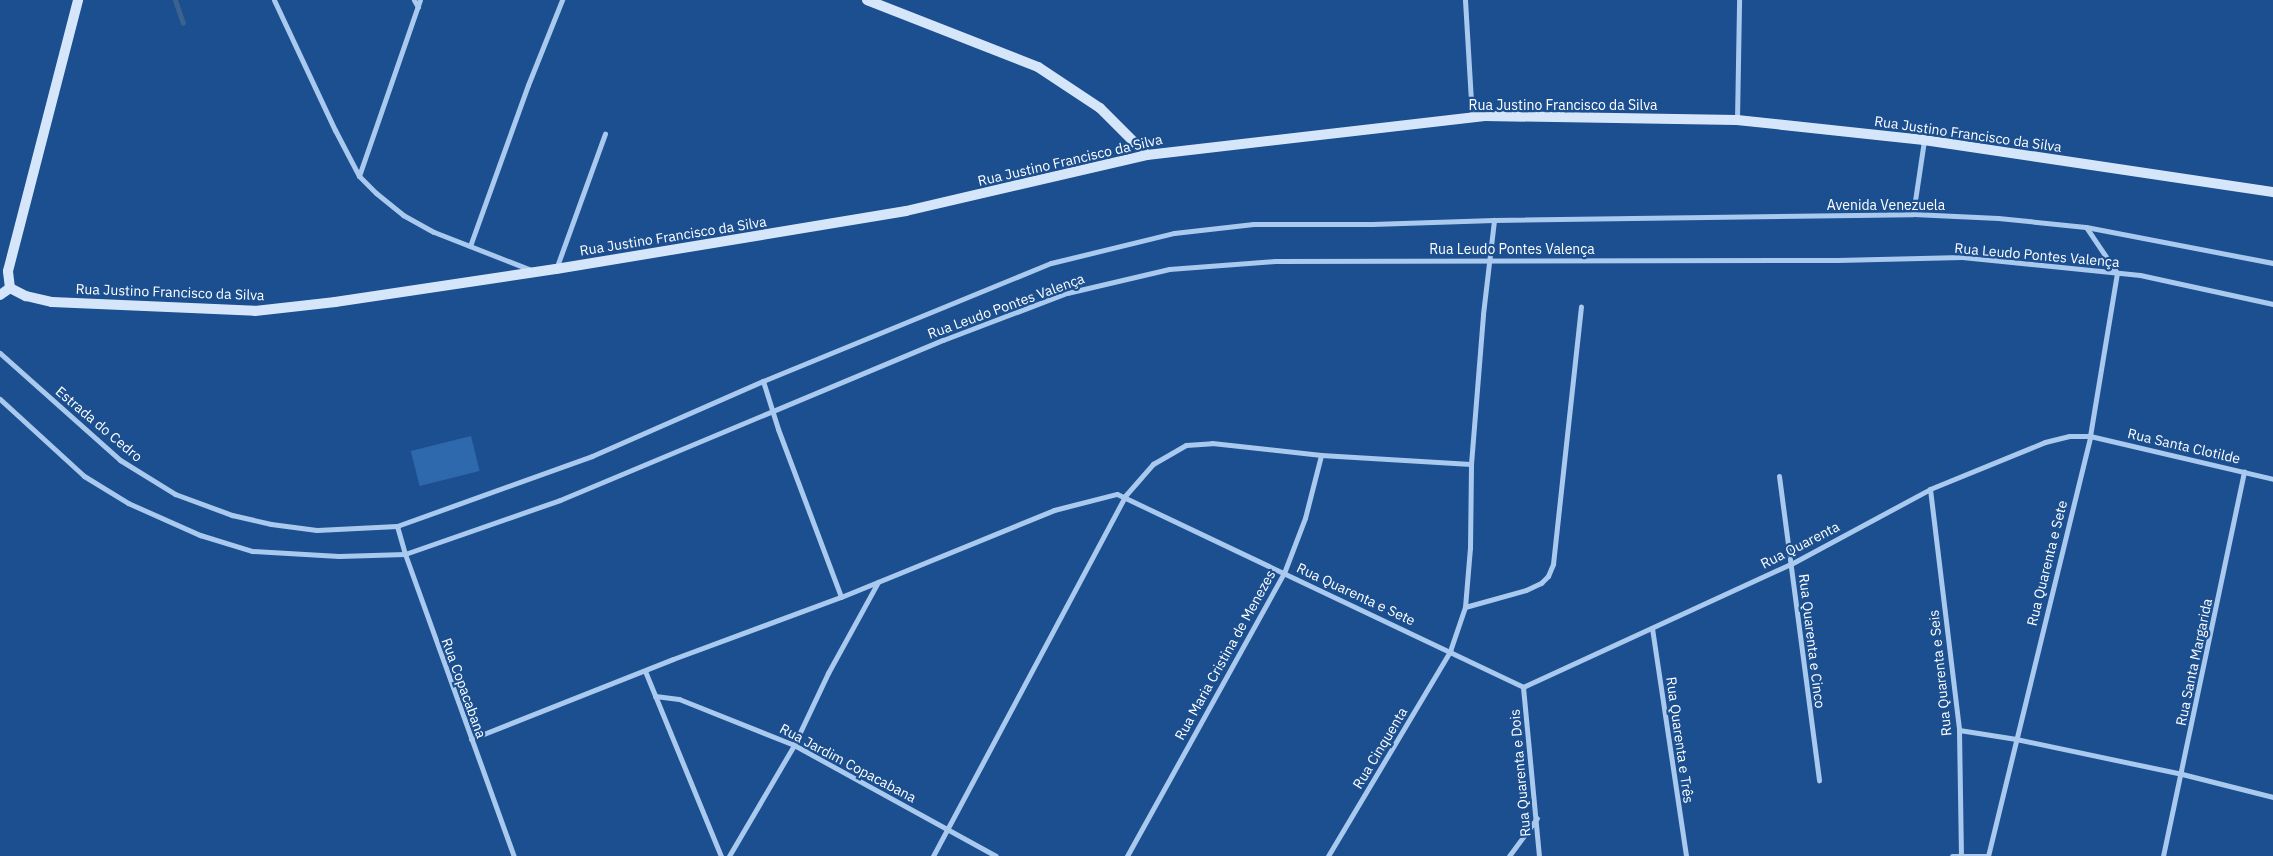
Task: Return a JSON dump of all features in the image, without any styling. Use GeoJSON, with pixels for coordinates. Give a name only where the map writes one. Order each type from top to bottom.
{"type":"FeatureCollection","features":[{"type":"Feature","properties":{"kind":"main road"},"geometry":{"type":"LineString","coordinates":[[0,295],[10,288],[8,271],[78,0]]}},
{"type":"Feature","properties":{"kind":"main road"},"geometry":{"type":"LineString","coordinates":[[867,0],[1038,67],[1100,108],[1146,155]]}},
{"type":"Feature","properties":{"kind":"main road","name":"Rua Justino Francisco da Silva"},"geometry":{"type":"LineString","coordinates":[[10,288],[26,296],[52,302],[255,311],[335,302],[556,269],[906,211],[1146,155],[1472,117],[1737,120],[1924,140],[2273,192]]}},
{"type":"Feature","properties":{"kind":"street"},"geometry":{"type":"LineString","coordinates":[[274,0],[359,176],[376,194],[403,215],[434,232],[536,272]]}},
{"type":"Feature","properties":{"kind":"street"},"geometry":{"type":"LineString","coordinates":[[414,0],[418,7]]}},
{"type":"Feature","properties":{"kind":"street"},"geometry":{"type":"LineString","coordinates":[[359,176],[420,0]]}},
{"type":"Feature","properties":{"kind":"street"},"geometry":{"type":"LineString","coordinates":[[470,246],[528,86],[562,0]]}},
{"type":"Feature","properties":{"kind":"street"},"geometry":{"type":"LineString","coordinates":[[1466,0],[1472,117]]}},
{"type":"Feature","properties":{"kind":"street"},"geometry":{"type":"LineString","coordinates":[[1737,120],[1739,0]]}},
{"type":"Feature","properties":{"kind":"street"},"geometry":{"type":"LineString","coordinates":[[556,269],[605,134]]}},
{"type":"Feature","properties":{"kind":"street"},"geometry":{"type":"LineString","coordinates":[[1914,214],[1924,140]]}},
{"type":"Feature","properties":{"kind":"street","name":"Avenida Venezuela"},"geometry":{"type":"LineString","coordinates":[[1494,220],[1914,214],[1998,218],[2086,228],[2273,263]]}},
{"type":"Feature","properties":{"kind":"street"},"geometry":{"type":"LineString","coordinates":[[397,526],[592,456],[763,381],[1051,263],[1174,233],[1253,224],[1372,224],[1494,220]]}},
{"type":"Feature","properties":{"kind":"street","name":"Rua Cinquenta"},"geometry":{"type":"LineString","coordinates":[[1328,856],[1450,651],[1465,607],[1470,548],[1471,464],[1483,314],[1494,220]]}},
{"type":"Feature","properties":{"kind":"street"},"geometry":{"type":"LineString","coordinates":[[2086,228],[2117,273]]}},
{"type":"Feature","properties":{"kind":"street","name":"Rua Leudo Pontes Valença"},"geometry":{"type":"LineString","coordinates":[[0,399],[84,476],[128,503],[200,535],[252,551],[339,556],[405,554],[560,500],[943,340],[1067,293],[1169,268],[1275,261],[1837,260],[1962,257],[2140,275],[2273,304]]}},
{"type":"Feature","properties":{"kind":"street","name":"Rua Quarenta e Sete"},"geometry":{"type":"LineString","coordinates":[[1988,856],[2090,436],[2117,273]]}},
{"type":"Feature","properties":{"kind":"street"},"geometry":{"type":"LineString","coordinates":[[1465,607],[1526,590],[1541,583],[1548,576],[1553,564],[1581,307]]}},
{"type":"Feature","properties":{"kind":"street","name":"Estrada do Cedro"},"geometry":{"type":"LineString","coordinates":[[0,353],[120,460],[175,494],[210,509],[271,524],[317,530],[397,526]]}},
{"type":"Feature","properties":{"kind":"street"},"geometry":{"type":"LineString","coordinates":[[763,381],[841,597]]}},
{"type":"Feature","properties":{"kind":"street","name":"Rua Quarenta"},"geometry":{"type":"LineString","coordinates":[[1524,687],[1791,564],[1930,489],[2045,442],[2068,436],[2090,436]]}},
{"type":"Feature","properties":{"kind":"street","name":"Rua Santa Clotilde"},"geometry":{"type":"LineString","coordinates":[[2090,436],[2273,479]]}},
{"type":"Feature","properties":{"kind":"street"},"geometry":{"type":"LineString","coordinates":[[933,856],[989,746],[1125,496],[1153,464],[1186,445],[1212,443],[1321,455],[1471,464]]}},
{"type":"Feature","properties":{"kind":"street","name":"Rua Maria Cristina de Menezes"},"geometry":{"type":"LineString","coordinates":[[1127,856],[1284,573],[1305,518],[1321,455]]}},
{"type":"Feature","properties":{"kind":"street","name":"Rua Santa Margarida"},"geometry":{"type":"LineString","coordinates":[[2163,856],[2182,774],[2244,471]]}},
{"type":"Feature","properties":{"kind":"street","name":"Rua Quarenta e Cinco"},"geometry":{"type":"LineString","coordinates":[[1779,476],[1819,780]]}},
{"type":"Feature","properties":{"kind":"street","name":"Rua Quarenta e Seis"},"geometry":{"type":"LineString","coordinates":[[1930,489],[1959,730],[1961,855]]}},
{"type":"Feature","properties":{"kind":"street"},"geometry":{"type":"LineString","coordinates":[[471,739],[841,597],[1054,510],[1108,494],[1125,496]]}},
{"type":"Feature","properties":{"kind":"street","name":"Rua Quarenta e Sete"},"geometry":{"type":"LineString","coordinates":[[1125,496],[1524,687]]}},
{"type":"Feature","properties":{"kind":"street","name":"Rua Copacabana"},"geometry":{"type":"LineString","coordinates":[[397,526],[405,554],[514,856]]}},
{"type":"Feature","properties":{"kind":"street"},"geometry":{"type":"LineString","coordinates":[[729,856],[794,745],[828,673],[878,582]]}},
{"type":"Feature","properties":{"kind":"street","name":"Rua Quarenta e Três"},"geometry":{"type":"LineString","coordinates":[[1652,628],[1686,856]]}},
{"type":"Feature","properties":{"kind":"street"},"geometry":{"type":"LineString","coordinates":[[645,671],[721,856]]}},
{"type":"Feature","properties":{"kind":"street","name":"Rua Quarenta e Dois"},"geometry":{"type":"LineString","coordinates":[[1524,687],[1539,856]]}},
{"type":"Feature","properties":{"kind":"street","name":"Rua Jardim Copacabana"},"geometry":{"type":"LineString","coordinates":[[655,696],[679,699],[794,745],[996,856]]}},
{"type":"Feature","properties":{"kind":"street"},"geometry":{"type":"LineString","coordinates":[[1959,730],[2182,774],[2273,797]]}},
{"type":"Feature","properties":{"kind":"street"},"geometry":{"type":"LineString","coordinates":[[1510,856],[1537,817]]}},
{"type":"Feature","properties":{"kind":"street"},"geometry":{"type":"LineString","coordinates":[[1952,856],[1988,856]]}},
{"type":"Feature","properties":{"kind":"shaded area"},"geometry":{"type":"Polygon","coordinates":[[[471,436],[480,471],[420,486],[411,451],[471,436]]]}},
{"type":"Feature","properties":{"kind":"waterway"},"geometry":{"type":"LineString","coordinates":[[175,0],[183,23]]}}]}
